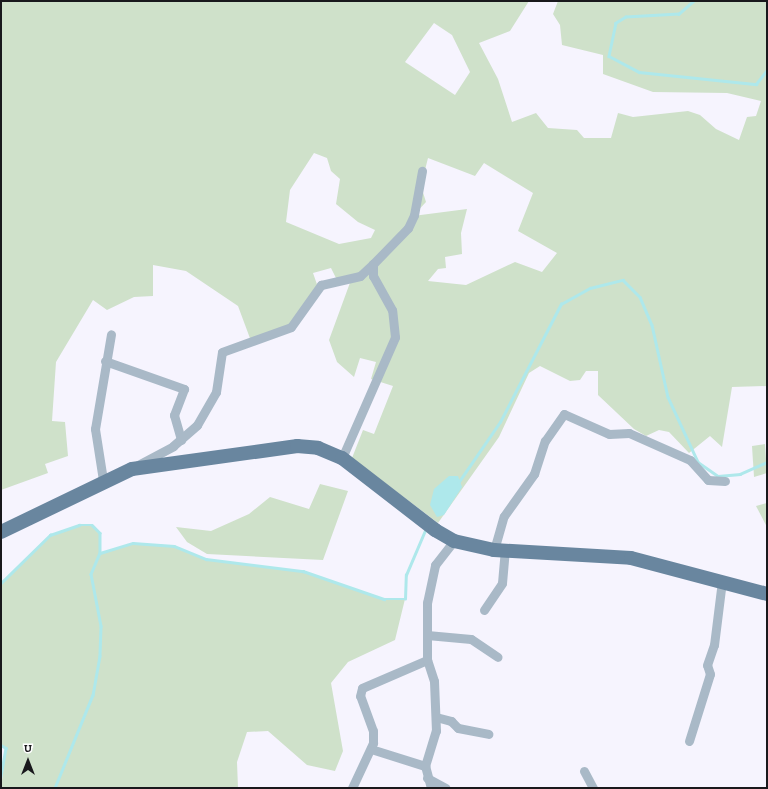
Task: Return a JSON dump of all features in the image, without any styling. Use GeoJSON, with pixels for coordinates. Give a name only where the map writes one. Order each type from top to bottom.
{"type":"FeatureCollection","features":[{"type":"Feature","properties":{"kind":"main road"},"geometry":{"type":"LineString","coordinates":[[1,532],[103,480],[132,469],[297,446],[318,448],[342,458],[435,530],[454,541],[499,551],[631,558],[767,594]]}},
{"type":"Feature","properties":{"kind":"street"},"geometry":{"type":"LineString","coordinates":[[132,469],[180,440],[198,424],[210,404],[218,382],[222,352],[291,327],[321,285],[360,276],[373,264],[408,228],[414,215],[422,171]]}},
{"type":"Feature","properties":{"kind":"street"},"geometry":{"type":"LineString","coordinates":[[342,458],[395,336],[392,310],[373,276],[373,264]]}},
{"type":"Feature","properties":{"kind":"street"},"geometry":{"type":"LineString","coordinates":[[103,480],[95,429],[105,361],[111,334]]}},
{"type":"Feature","properties":{"kind":"street"},"geometry":{"type":"LineString","coordinates":[[105,361],[184,389],[174,415],[180,440]]}},
{"type":"Feature","properties":{"kind":"street"},"geometry":{"type":"LineString","coordinates":[[484,610],[502,583],[499,551],[504,516],[534,474],[546,441],[564,414],[609,434],[629,433],[690,460],[708,480],[725,481]]}},
{"type":"Feature","properties":{"kind":"street"},"geometry":{"type":"LineString","coordinates":[[431,788],[427,778],[425,766],[436,731],[434,681],[427,660],[431,574],[454,541]]}},
{"type":"Feature","properties":{"kind":"street"},"geometry":{"type":"LineString","coordinates":[[689,741],[710,674],[707,665],[714,646],[722,581]]}},
{"type":"Feature","properties":{"kind":"street"},"geometry":{"type":"LineString","coordinates":[[427,635],[471,639],[498,657]]}},
{"type":"Feature","properties":{"kind":"street"},"geometry":{"type":"LineString","coordinates":[[352,788],[371,749],[373,731],[360,696],[362,688],[427,660]]}},
{"type":"Feature","properties":{"kind":"street"},"geometry":{"type":"LineString","coordinates":[[436,717],[451,721],[458,728],[488,734]]}},
{"type":"Feature","properties":{"kind":"street"},"geometry":{"type":"LineString","coordinates":[[371,749],[425,766]]}},
{"type":"Feature","properties":{"kind":"street"},"geometry":{"type":"LineString","coordinates":[[584,771],[593,788]]}},
{"type":"Feature","properties":{"kind":"street"},"geometry":{"type":"LineString","coordinates":[[427,778],[446,788]]}},
{"type":"Feature","properties":{"kind":"green space"},"geometry":{"type":"Polygon","coordinates":[[[1,1],[529,1],[510,31],[479,43],[498,79],[512,122],[536,113],[548,128],[577,130],[584,138],[611,138],[618,113],[633,117],[688,111],[700,115],[716,129],[739,140],[747,117],[756,116],[761,101],[727,93],[653,92],[603,74],[603,55],[562,45],[560,25],[553,14],[558,1],[767,1],[767,386],[732,387],[722,447],[710,436],[689,453],[669,432],[659,430],[646,436],[634,429],[598,395],[598,371],[586,371],[580,380],[570,381],[540,366],[529,373],[499,437],[438,523],[352,458],[363,430],[374,434],[393,386],[371,379],[376,362],[360,358],[354,377],[337,362],[329,340],[351,280],[338,282],[331,268],[313,273],[320,293],[296,326],[251,341],[238,306],[186,271],[153,265],[153,296],[134,297],[107,310],[93,300],[56,362],[52,421],[65,422],[68,456],[45,464],[48,473],[1,490],[1,1]],[[434,23],[405,62],[455,95],[470,72],[452,35],[434,23]],[[314,153],[290,190],[286,222],[339,244],[371,238],[375,230],[358,222],[336,204],[340,179],[331,171],[327,158],[314,153]],[[428,158],[421,186],[426,202],[413,216],[467,209],[461,233],[462,254],[445,257],[446,268],[438,269],[428,281],[466,285],[515,262],[542,272],[557,253],[518,231],[533,193],[484,163],[475,176],[428,158]]]}},
{"type":"Feature","properties":{"kind":"green space"},"geometry":{"type":"Polygon","coordinates":[[[765,444],[767,473],[754,477],[752,446],[765,444]]]}},
{"type":"Feature","properties":{"kind":"green space"},"geometry":{"type":"Polygon","coordinates":[[[320,484],[348,491],[323,560],[207,554],[187,542],[176,527],[211,531],[249,514],[270,497],[309,509],[320,484]]]}},
{"type":"Feature","properties":{"kind":"green space"},"geometry":{"type":"Polygon","coordinates":[[[767,503],[767,527],[756,506],[767,503]]]}},
{"type":"Feature","properties":{"kind":"green space"},"geometry":{"type":"Polygon","coordinates":[[[79,525],[92,525],[100,533],[101,553],[133,543],[174,546],[206,559],[303,571],[384,599],[405,599],[395,640],[348,662],[331,683],[343,751],[335,771],[307,765],[268,731],[247,732],[237,762],[238,788],[1,788],[6,748],[1,745],[1,583],[50,535],[79,525]]]}},
{"type":"Feature","properties":{"kind":"water"},"geometry":{"type":"Polygon","coordinates":[[[449,476],[458,476],[462,487],[444,515],[437,517],[430,505],[434,489],[449,476]]]}},
{"type":"Feature","properties":{"kind":"waterway"},"geometry":{"type":"LineString","coordinates":[[694,1],[679,14],[626,17],[616,23],[609,56],[639,72],[756,84],[767,70]]}},
{"type":"Feature","properties":{"kind":"waterway"},"geometry":{"type":"LineString","coordinates":[[458,483],[500,422],[561,304],[590,288],[623,280],[640,297],[652,325],[668,397],[698,462],[718,476],[740,474],[767,462]]}},
{"type":"Feature","properties":{"kind":"waterway"},"geometry":{"type":"LineString","coordinates":[[1,583],[50,535],[79,525],[92,525],[100,533],[100,553],[91,574],[101,626],[100,656],[93,695],[55,788]]}},
{"type":"Feature","properties":{"kind":"waterway"},"geometry":{"type":"LineString","coordinates":[[100,553],[133,543],[174,546],[206,559],[303,571],[384,599],[405,599],[406,575],[426,528]]}},
{"type":"Feature","properties":{"kind":"waterway"},"geometry":{"type":"LineString","coordinates":[[1,745],[6,748],[1,777]]}}]}
